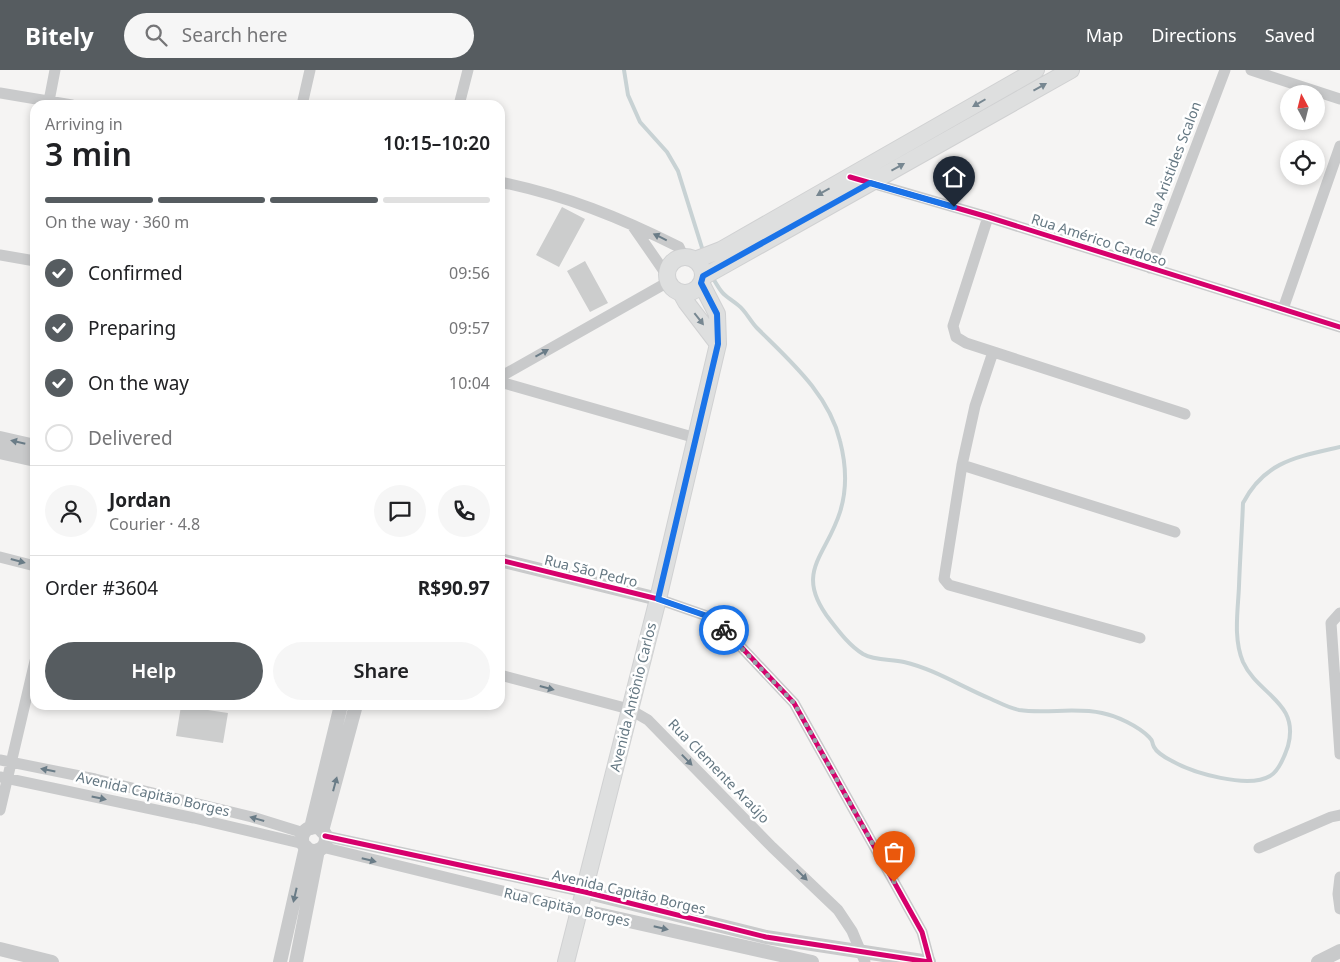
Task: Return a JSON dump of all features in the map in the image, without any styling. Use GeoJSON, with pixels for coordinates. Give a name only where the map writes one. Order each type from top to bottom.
{"type":"FeatureCollection","features":[{"type":"Feature","properties":{"kind":"main road"},"geometry":{"type":"LineString","coordinates":[[1036,70],[721,250],[670,264],[667,278],[671,287],[682,292],[693,291],[702,280],[1071,70]]}},
{"type":"Feature","properties":{"kind":"main road"},"geometry":{"type":"LineString","coordinates":[[689,258],[702,267],[702,280]]}},
{"type":"Feature","properties":{"kind":"main road","name":"Avenida Antônio Carlos"},"geometry":{"type":"LineString","coordinates":[[566,962],[658,599],[718,344],[717,314],[702,280]]}},
{"type":"Feature","properties":{"kind":"main road"},"geometry":{"type":"LineString","coordinates":[[682,292],[686,302],[718,344]]}},
{"type":"Feature","properties":{"kind":"street"},"geometry":{"type":"LineString","coordinates":[[49,100],[54,70]]}},
{"type":"Feature","properties":{"kind":"street"},"geometry":{"type":"LineString","coordinates":[[303,100],[310,70]]}},
{"type":"Feature","properties":{"kind":"street"},"geometry":{"type":"LineString","coordinates":[[460,100],[468,70]]}},
{"type":"Feature","properties":{"kind":"street","name":"Rua Aristides Scalon"},"geometry":{"type":"LineString","coordinates":[[1150,268],[1225,70]]}},
{"type":"Feature","properties":{"kind":"street"},"geometry":{"type":"LineString","coordinates":[[1251,70],[1340,98]]}},
{"type":"Feature","properties":{"kind":"street"},"geometry":{"type":"LineString","coordinates":[[0,93],[43,100]]}},
{"type":"Feature","properties":{"kind":"street"},"geometry":{"type":"LineString","coordinates":[[1283,309],[1340,146]]}},
{"type":"Feature","properties":{"kind":"street","name":"Rua Américo Cardoso"},"geometry":{"type":"LineString","coordinates":[[850,177],[988,217],[1340,326]]}},
{"type":"Feature","properties":{"kind":"street"},"geometry":{"type":"LineString","coordinates":[[505,183],[571,199],[632,223],[680,247],[689,258]]}},
{"type":"Feature","properties":{"kind":"street"},"geometry":{"type":"LineString","coordinates":[[988,217],[953,326],[956,337],[960,341],[1184,414]]}},
{"type":"Feature","properties":{"kind":"street"},"geometry":{"type":"LineString","coordinates":[[505,374],[667,278],[632,223]]}},
{"type":"Feature","properties":{"kind":"street"},"geometry":{"type":"LineString","coordinates":[[0,255],[30,260]]}},
{"type":"Feature","properties":{"kind":"street"},"geometry":{"type":"LineString","coordinates":[[993,352],[975,406],[962,465],[943,572],[944,579],[949,585],[1140,638]]}},
{"type":"Feature","properties":{"kind":"street"},"geometry":{"type":"LineString","coordinates":[[505,383],[696,438]]}},
{"type":"Feature","properties":{"kind":"street"},"geometry":{"type":"LineString","coordinates":[[0,438],[30,445]]}},
{"type":"Feature","properties":{"kind":"street"},"geometry":{"type":"LineString","coordinates":[[0,452],[30,459]]}},
{"type":"Feature","properties":{"kind":"street"},"geometry":{"type":"LineString","coordinates":[[962,465],[1175,532]]}},
{"type":"Feature","properties":{"kind":"street"},"geometry":{"type":"LineString","coordinates":[[0,556],[30,565]]}},
{"type":"Feature","properties":{"kind":"street","name":"Rua São Pedro"},"geometry":{"type":"LineString","coordinates":[[505,561],[658,599],[707,616],[727,632],[794,703],[922,932],[930,962]]}},
{"type":"Feature","properties":{"kind":"street"},"geometry":{"type":"LineString","coordinates":[[1340,613],[1330,623],[1340,754]]}},
{"type":"Feature","properties":{"kind":"street","name":"Rua Clemente Araújo"},"geometry":{"type":"LineString","coordinates":[[505,676],[629,709],[648,720],[772,848],[838,910],[852,930],[863,957]]}},
{"type":"Feature","properties":{"kind":"street"},"geometry":{"type":"LineString","coordinates":[[0,810],[6,761],[30,678]]}},
{"type":"Feature","properties":{"kind":"street"},"geometry":{"type":"LineString","coordinates":[[296,962],[314,840],[340,710]]}},
{"type":"Feature","properties":{"kind":"street"},"geometry":{"type":"LineString","coordinates":[[280,962],[314,840],[354,710]]}},
{"type":"Feature","properties":{"kind":"street","name":"Avenida Capitão Borges"},"geometry":{"type":"LineString","coordinates":[[6,761],[95,779],[252,817],[314,840]]}},
{"type":"Feature","properties":{"kind":"street","name":"Avenida Capitão Borges"},"geometry":{"type":"LineString","coordinates":[[3,778],[194,818],[585,892],[766,937],[863,957],[888,954],[930,962]]}},
{"type":"Feature","properties":{"kind":"street"},"geometry":{"type":"LineString","coordinates":[[1260,848],[1331,817],[1340,815]]}},
{"type":"Feature","properties":{"kind":"street","name":"Rua Capitão Borges"},"geometry":{"type":"LineString","coordinates":[[314,840],[580,910],[812,962]]}},
{"type":"Feature","properties":{"kind":"street"},"geometry":{"type":"LineString","coordinates":[[1340,876],[1338,894],[1340,909]]}},
{"type":"Feature","properties":{"kind":"street"},"geometry":{"type":"LineString","coordinates":[[0,949],[52,962]]}},
{"type":"Feature","properties":{"kind":"street"},"geometry":{"type":"LineString","coordinates":[[1318,962],[1340,951]]}},
{"type":"Feature","properties":{"kind":"building"},"geometry":{"type":"Polygon","coordinates":[[[562,207],[585,219],[559,267],[536,255],[562,207]]]}},
{"type":"Feature","properties":{"kind":"building"},"geometry":{"type":"Polygon","coordinates":[[[585,261],[608,303],[590,312],[567,271],[585,261]]]}},
{"type":"Feature","properties":{"kind":"building"},"geometry":{"type":"Polygon","coordinates":[[[180,710],[208,710],[228,713],[223,743],[176,736],[180,710]]]}},
{"type":"Feature","properties":{"kind":"waterway"},"geometry":{"type":"LineString","coordinates":[[624,70],[628,95],[640,122],[667,152],[678,171],[703,251]]}},
{"type":"Feature","properties":{"kind":"waterway"},"geometry":{"type":"LineString","coordinates":[[714,280],[722,292],[741,307],[757,328],[806,379],[827,408],[835,424],[844,459],[844,495],[834,528],[821,553],[813,577],[814,589],[819,603],[849,643],[858,651],[868,656],[915,665],[1015,709],[1029,711],[1092,711],[1114,716],[1133,725],[1144,733],[1151,740],[1155,749],[1164,757],[1181,766],[1206,774],[1235,780],[1260,780],[1273,774],[1279,767],[1288,746],[1290,731],[1288,719],[1276,700],[1250,673],[1243,662],[1238,644],[1237,624],[1243,503],[1261,478],[1272,469],[1296,458],[1340,447]]}},
{"type":"Feature","properties":{"kind":"cycle path"},"geometry":{"type":"LineString","coordinates":[[850,177],[988,217],[1340,327]]}},
{"type":"Feature","properties":{"kind":"cycle path"},"geometry":{"type":"LineString","coordinates":[[505,561],[658,599],[707,616],[727,632],[794,703],[922,932],[930,962]]}},
{"type":"Feature","properties":{"kind":"cycle path"},"geometry":{"type":"LineString","coordinates":[[325,836],[585,892],[766,937],[929,962]]}},
{"type":"Feature","properties":{"kind":"way so far"},"geometry":{"type":"LineString","coordinates":[[724,630],[794,703],[894,882]]}},
{"type":"Feature","properties":{"kind":"route"},"geometry":{"type":"LineString","coordinates":[[724,630],[707,616],[658,599],[718,344],[717,314],[701,283],[703,276],[726,265],[870,183],[954,207]]}}]}
